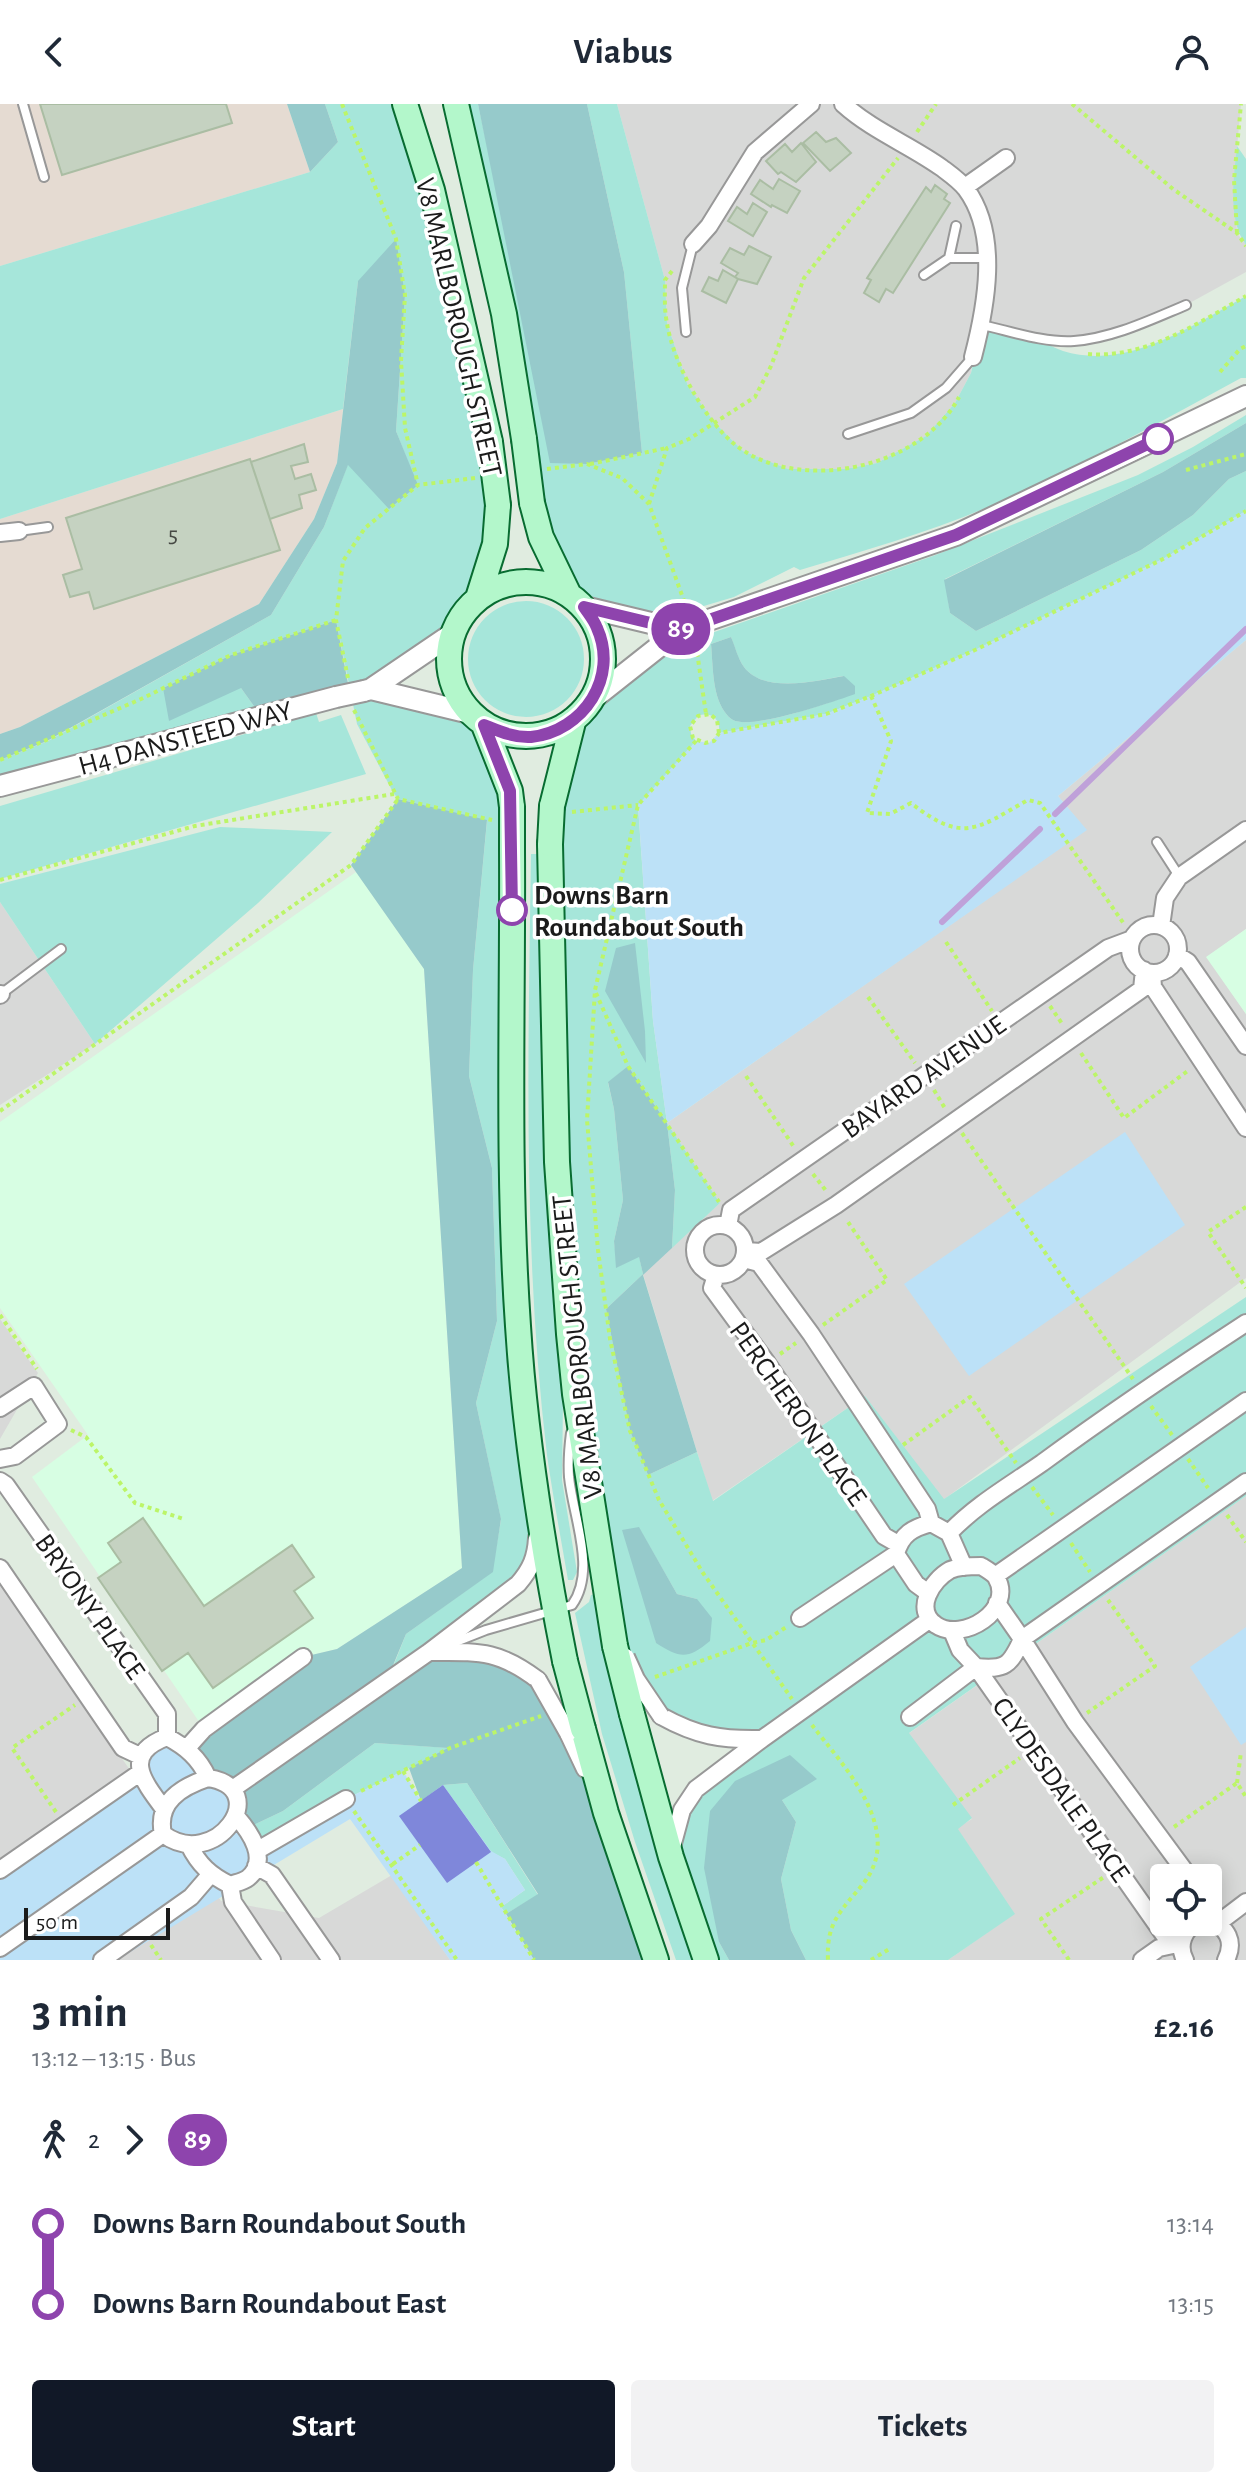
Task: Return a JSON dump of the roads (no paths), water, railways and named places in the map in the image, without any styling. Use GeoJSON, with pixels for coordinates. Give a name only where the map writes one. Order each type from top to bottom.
{"type":"FeatureCollection","features":[{"type":"Feature","properties":{"kind":"main road","name":"V8 MARLBOROUGH STREET"},"geometry":{"type":"LineString","coordinates":[[405,104],[432,190],[490,442],[498,505],[495,544],[478,598]]}},
{"type":"Feature","properties":{"kind":"main road","name":"V8 MARLBOROUGH STREET"},"geometry":{"type":"LineString","coordinates":[[456,104],[504,314],[532,503],[541,537],[576,601]]}},
{"type":"Feature","properties":{"kind":"main road"},"geometry":{"type":"LineString","coordinates":[[523,581],[547,584],[576,601],[597,627],[603,651],[602,675],[594,698],[573,722],[552,733],[529,737],[505,734],[477,719],[457,696],[450,676],[448,655],[452,634],[478,598],[499,586],[523,581]]}},
{"type":"Feature","properties":{"kind":"main road","name":"V8 MARLBOROUGH STREET"},"geometry":{"type":"LineString","coordinates":[[477,719],[510,791],[512,807],[513,1221],[518,1327],[539,1516],[576,1731],[656,1960]]}},
{"type":"Feature","properties":{"kind":"main road","name":"V8 MARLBOROUGH STREET"},"geometry":{"type":"LineString","coordinates":[[573,722],[552,806],[550,844],[557,1162],[575,1394],[616,1640],[632,1714],[671,1857],[706,1960]]}},
{"type":"Feature","properties":{"kind":"street"},"geometry":{"type":"LineString","coordinates":[[693,244],[709,226],[755,152],[811,104]]}},
{"type":"Feature","properties":{"kind":"street"},"geometry":{"type":"LineString","coordinates":[[843,104],[863,121],[907,146],[965,187],[977,211],[987,258],[987,292],[973,357]]}},
{"type":"Feature","properties":{"kind":"street"},"geometry":{"type":"LineString","coordinates":[[965,187],[1006,158]]}},
{"type":"Feature","properties":{"kind":"street"},"geometry":{"type":"LineString","coordinates":[[594,698],[688,623],[956,535],[1246,396]]}},
{"type":"Feature","properties":{"kind":"street"},"geometry":{"type":"LineString","coordinates":[[0,533],[19,531]]}},
{"type":"Feature","properties":{"kind":"street"},"geometry":{"type":"LineString","coordinates":[[576,601],[688,623]]}},
{"type":"Feature","properties":{"kind":"street","name":"H4 DANSTEED WAY"},"geometry":{"type":"LineString","coordinates":[[0,786],[355,693],[452,634]]}},
{"type":"Feature","properties":{"kind":"street","name":"H4 DANSTEED WAY"},"geometry":{"type":"LineString","coordinates":[[355,693],[477,719]]}},
{"type":"Feature","properties":{"kind":"street"},"geometry":{"type":"LineString","coordinates":[[1161,926],[1165,898],[1179,877],[1246,830]]}},
{"type":"Feature","properties":{"kind":"street"},"geometry":{"type":"LineString","coordinates":[[1148,971],[1169,967],[1177,955],[1177,941],[1161,926],[1149,925],[1134,935],[1130,949],[1132,959],[1148,971],[1153,987],[1246,1128]]}},
{"type":"Feature","properties":{"kind":"street","name":"BAYARD AVENUE"},"geometry":{"type":"LineString","coordinates":[[729,1218],[924,1076],[1108,948],[1134,935]]}},
{"type":"Feature","properties":{"kind":"street"},"geometry":{"type":"LineString","coordinates":[[1177,955],[1188,962],[1246,1046]]}},
{"type":"Feature","properties":{"kind":"street","name":"BAYARD AVENUE"},"geometry":{"type":"LineString","coordinates":[[745,1255],[761,1252],[836,1205],[1072,1039],[1142,989],[1148,971]]}},
{"type":"Feature","properties":{"kind":"street"},"geometry":{"type":"LineString","coordinates":[[729,1218],[743,1239],[745,1255],[732,1272],[716,1275],[700,1265],[695,1245],[707,1228],[729,1218]]}},
{"type":"Feature","properties":{"kind":"street","name":"PERCHERON PLACE"},"geometry":{"type":"LineString","coordinates":[[745,1255],[759,1263],[811,1334],[927,1509],[931,1523]]}},
{"type":"Feature","properties":{"kind":"street","name":"PERCHERON PLACE"},"geometry":{"type":"LineString","coordinates":[[716,1275],[712,1288],[767,1363],[884,1536],[897,1549],[916,1584],[927,1592]]}},
{"type":"Feature","properties":{"kind":"street"},"geometry":{"type":"LineString","coordinates":[[949,1533],[972,1509],[1246,1323]]}},
{"type":"Feature","properties":{"kind":"street"},"geometry":{"type":"LineString","coordinates":[[0,1408],[34,1386],[58,1424],[15,1456],[0,1459]]}},
{"type":"Feature","properties":{"kind":"street"},"geometry":{"type":"LineString","coordinates":[[995,1576],[1246,1401]]}},
{"type":"Feature","properties":{"kind":"street","name":"BRYONY PLACE"},"geometry":{"type":"LineString","coordinates":[[0,1481],[6,1485],[167,1714],[167,1737]]}},
{"type":"Feature","properties":{"kind":"street"},"geometry":{"type":"LineString","coordinates":[[910,1717],[976,1667],[998,1669],[1013,1660],[1022,1639],[1246,1482]]}},
{"type":"Feature","properties":{"kind":"street"},"geometry":{"type":"LineString","coordinates":[[234,1788],[429,1652],[518,1584],[530,1571],[537,1553],[539,1516]]}},
{"type":"Feature","properties":{"kind":"street"},"geometry":{"type":"LineString","coordinates":[[800,1618],[897,1549],[911,1529],[931,1523],[949,1533],[964,1567]]}},
{"type":"Feature","properties":{"kind":"street"},"geometry":{"type":"LineString","coordinates":[[981,1566],[995,1576],[999,1588],[997,1603],[988,1617],[975,1627],[952,1631],[938,1627],[929,1620],[925,1608],[927,1592],[951,1569],[964,1567],[981,1566]]}},
{"type":"Feature","properties":{"kind":"street","name":"BRYONY PLACE"},"geometry":{"type":"LineString","coordinates":[[0,1568],[123,1748],[141,1764],[164,1809]]}},
{"type":"Feature","properties":{"kind":"street","name":"CLYDESDALE PLACE"},"geometry":{"type":"LineString","coordinates":[[997,1603],[1075,1722],[1180,1864]]}},
{"type":"Feature","properties":{"kind":"street"},"geometry":{"type":"LineString","coordinates":[[671,1857],[674,1831],[682,1810],[696,1789],[929,1620]]}},
{"type":"Feature","properties":{"kind":"street","name":"CLYDESDALE PLACE"},"geometry":{"type":"LineString","coordinates":[[952,1631],[960,1650],[976,1667],[1164,1935],[1183,1948]]}},
{"type":"Feature","properties":{"kind":"street"},"geometry":{"type":"LineString","coordinates":[[616,1640],[636,1679],[661,1716],[698,1734],[724,1740],[762,1739]]}},
{"type":"Feature","properties":{"kind":"street"},"geometry":{"type":"LineString","coordinates":[[429,1652],[485,1652],[514,1663],[538,1680],[576,1731]]}},
{"type":"Feature","properties":{"kind":"street"},"geometry":{"type":"LineString","coordinates":[[187,1748],[204,1729],[303,1657]]}},
{"type":"Feature","properties":{"kind":"street"},"geometry":{"type":"LineString","coordinates":[[0,1870],[141,1764],[149,1743],[167,1737],[187,1748],[208,1778]]}},
{"type":"Feature","properties":{"kind":"street"},"geometry":{"type":"LineString","coordinates":[[208,1778],[223,1780],[234,1788],[238,1801],[236,1816],[227,1830],[209,1841],[189,1845],[175,1843],[163,1834],[160,1822],[164,1809],[173,1796],[187,1785],[208,1778]]}},
{"type":"Feature","properties":{"kind":"street"},"geometry":{"type":"LineString","coordinates":[[189,1845],[196,1860],[210,1875],[230,1885],[247,1879],[257,1858],[346,1799]]}},
{"type":"Feature","properties":{"kind":"street"},"geometry":{"type":"LineString","coordinates":[[236,1816],[247,1828],[257,1858],[331,1960]]}},
{"type":"Feature","properties":{"kind":"street"},"geometry":{"type":"LineString","coordinates":[[0,1948],[163,1834]]}},
{"type":"Feature","properties":{"kind":"street"},"geometry":{"type":"LineString","coordinates":[[102,1960],[191,1897],[210,1875]]}},
{"type":"Feature","properties":{"kind":"street"},"geometry":{"type":"LineString","coordinates":[[230,1885],[233,1902],[272,1960]]}},
{"type":"Feature","properties":{"kind":"street"},"geometry":{"type":"LineString","coordinates":[[1222,1914],[1246,1902]]}},
{"type":"Feature","properties":{"kind":"street"},"geometry":{"type":"LineString","coordinates":[[1222,1931],[1230,1939],[1228,1956]]}},
{"type":"Feature","properties":{"kind":"street"},"geometry":{"type":"LineString","coordinates":[[1228,1956],[1246,1940]]}},
{"type":"Feature","properties":{"kind":"street"},"geometry":{"type":"LineString","coordinates":[[1142,1960],[1159,1948],[1183,1948]]}},
{"type":"Feature","properties":{"kind":"lane"},"geometry":{"type":"LineString","coordinates":[[23,104],[44,177]]}},
{"type":"Feature","properties":{"kind":"lane"},"geometry":{"type":"LineString","coordinates":[[949,258],[956,226]]}},
{"type":"Feature","properties":{"kind":"lane"},"geometry":{"type":"LineString","coordinates":[[686,332],[682,288],[693,244]]}},
{"type":"Feature","properties":{"kind":"lane"},"geometry":{"type":"LineString","coordinates":[[924,275],[949,258],[987,258]]}},
{"type":"Feature","properties":{"kind":"lane"},"geometry":{"type":"LineString","coordinates":[[982,325],[1072,341],[1121,331],[1186,305]]}},
{"type":"Feature","properties":{"kind":"lane"},"geometry":{"type":"LineString","coordinates":[[848,434],[911,413],[946,388],[973,357]]}},
{"type":"Feature","properties":{"kind":"lane"},"geometry":{"type":"LineString","coordinates":[[19,531],[48,527]]}},
{"type":"Feature","properties":{"kind":"lane"},"geometry":{"type":"LineString","coordinates":[[1157,842],[1179,877]]}},
{"type":"Feature","properties":{"kind":"lane"},"geometry":{"type":"LineString","coordinates":[[1,995],[61,949]]}},
{"type":"Feature","properties":{"kind":"lane"},"geometry":{"type":"LineString","coordinates":[[429,1652],[486,1630],[572,1605],[580,1594],[583,1566],[568,1458],[575,1394]]}},
{"type":"Feature","properties":{"kind":"waterway"},"geometry":{"type":"LineString","coordinates":[[1055,814],[1246,629]]}},
{"type":"Feature","properties":{"kind":"waterway"},"geometry":{"type":"LineString","coordinates":[[942,922],[1040,829]]}},
{"type":"Feature","properties":{"kind":"place","name":"Downs Barn Roundabout South"},"geometry":{"type":"Point","coordinates":[512,910]}}]}
